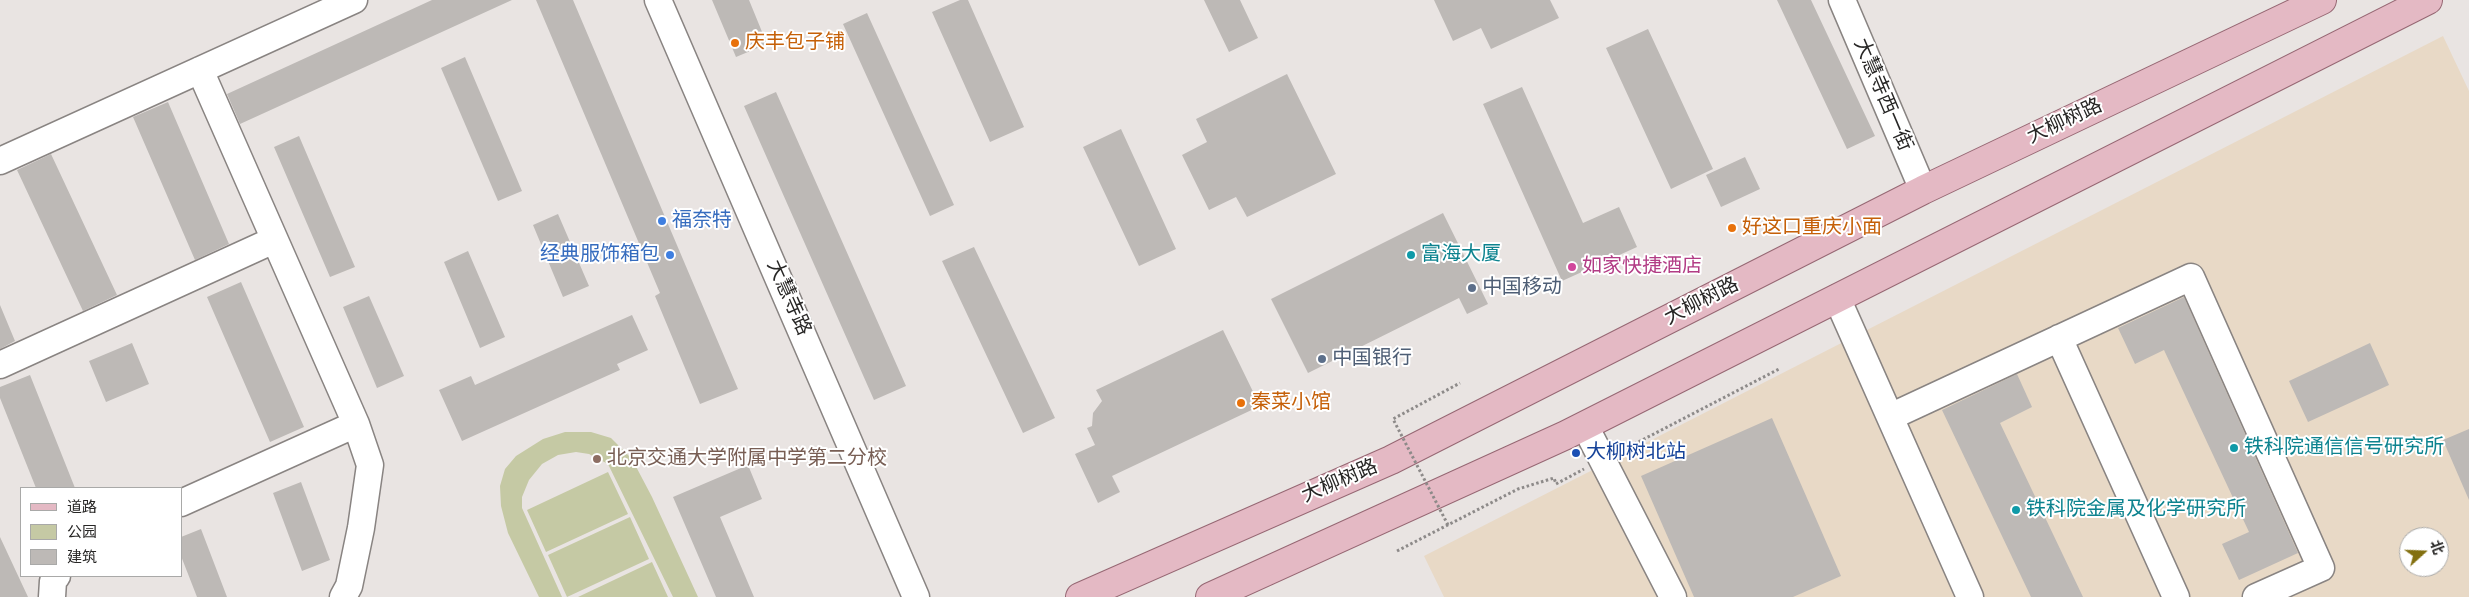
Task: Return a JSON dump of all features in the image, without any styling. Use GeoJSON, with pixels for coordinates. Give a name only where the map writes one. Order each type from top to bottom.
{"type":"FeatureCollection","features":[{"type":"Feature","properties":{"kind":"main road","name":"大柳树路"},"geometry":{"type":"LineString","coordinates":[[1080,597],[1391,460],[1923,190],[2322,0]]}},
{"type":"Feature","properties":{"kind":"main road"},"geometry":{"type":"LineString","coordinates":[[1210,597],[1585,426],[2428,0]]}},
{"type":"Feature","properties":{"kind":"street"},"geometry":{"type":"LineString","coordinates":[[0,161],[354,0]]}},
{"type":"Feature","properties":{"kind":"street","name":"大慧寺路"},"geometry":{"type":"LineString","coordinates":[[658,0],[916,597]]}},
{"type":"Feature","properties":{"kind":"street","name":"大慧寺西一街"},"geometry":{"type":"LineString","coordinates":[[1842,0],[1923,190]]}},
{"type":"Feature","properties":{"kind":"street"},"geometry":{"type":"LineString","coordinates":[[200,70],[356,424],[370,465],[361,528],[344,597]]}},
{"type":"Feature","properties":{"kind":"street"},"geometry":{"type":"LineString","coordinates":[[0,365],[274,240]]}},
{"type":"Feature","properties":{"kind":"street"},"geometry":{"type":"LineString","coordinates":[[1890,417],[2191,277],[2321,568],[2256,597]]}},
{"type":"Feature","properties":{"kind":"street"},"geometry":{"type":"LineString","coordinates":[[1837,298],[1970,597]]}},
{"type":"Feature","properties":{"kind":"street"},"geometry":{"type":"LineString","coordinates":[[2060,338],[2176,597]]}},
{"type":"Feature","properties":{"kind":"street"},"geometry":{"type":"LineString","coordinates":[[182,503],[356,424]]}},
{"type":"Feature","properties":{"kind":"street"},"geometry":{"type":"LineString","coordinates":[[1585,426],[1673,597]]}},
{"type":"Feature","properties":{"kind":"street"},"geometry":{"type":"LineString","coordinates":[[52,597],[53,581],[56,577]]}},
{"type":"Feature","properties":{"kind":"path"},"geometry":{"type":"LineString","coordinates":[[1397,551],[1518,489],[1554,478],[1556,484],[1778,369]]}},
{"type":"Feature","properties":{"kind":"path"},"geometry":{"type":"LineString","coordinates":[[1448,525],[1393,419],[1460,383]]}},
{"type":"Feature","properties":{"kind":"shaded area"},"geometry":{"type":"Polygon","coordinates":[[[2443,36],[2469,91],[2469,597],[1444,597],[1424,556],[2443,36]]]}},
{"type":"Feature","properties":{"kind":"green space"},"geometry":{"type":"Polygon","coordinates":[[[565,432],[591,432],[611,438],[632,459],[652,497],[698,597],[673,597],[608,464],[589,454],[576,452],[558,455],[542,464],[529,480],[522,497],[522,508],[562,597],[539,597],[508,533],[501,506],[500,486],[505,469],[516,456],[543,439],[565,432]]]}},
{"type":"Feature","properties":{"kind":"green space"},"geometry":{"type":"Polygon","coordinates":[[[608,472],[628,514],[546,552],[527,510],[608,472]]]}},
{"type":"Feature","properties":{"kind":"green space"},"geometry":{"type":"Polygon","coordinates":[[[630,517],[649,559],[567,597],[548,555],[630,517]]]}},
{"type":"Feature","properties":{"kind":"green space"},"geometry":{"type":"Polygon","coordinates":[[[652,562],[668,597],[578,597],[652,562]]]}},
{"type":"Feature","properties":{"kind":"building"},"geometry":{"type":"Polygon","coordinates":[[[432,0],[512,0],[240,124],[227,94],[432,0]]]}},
{"type":"Feature","properties":{"kind":"building"},"geometry":{"type":"Polygon","coordinates":[[[536,0],[573,0],[738,389],[700,404],[655,296],[660,293],[536,0]]]}},
{"type":"Feature","properties":{"kind":"building"},"geometry":{"type":"Polygon","coordinates":[[[712,0],[749,0],[767,44],[736,57],[712,0]]]}},
{"type":"Feature","properties":{"kind":"building"},"geometry":{"type":"Polygon","coordinates":[[[960,0],[968,0],[1024,127],[990,142],[932,12],[960,0]]]}},
{"type":"Feature","properties":{"kind":"building"},"geometry":{"type":"Polygon","coordinates":[[[1204,0],[1240,0],[1258,38],[1229,52],[1204,0]]]}},
{"type":"Feature","properties":{"kind":"building"},"geometry":{"type":"Polygon","coordinates":[[[1434,0],[1550,0],[1559,18],[1491,49],[1481,28],[1453,41],[1434,0]]]}},
{"type":"Feature","properties":{"kind":"building"},"geometry":{"type":"Polygon","coordinates":[[[1777,0],[1811,0],[1875,136],[1847,149],[1777,0]]]}},
{"type":"Feature","properties":{"kind":"building"},"geometry":{"type":"Polygon","coordinates":[[[867,13],[954,205],[930,216],[843,24],[867,13]]]}},
{"type":"Feature","properties":{"kind":"building"},"geometry":{"type":"Polygon","coordinates":[[[1648,29],[1713,169],[1671,189],[1606,48],[1648,29]]]}},
{"type":"Feature","properties":{"kind":"building"},"geometry":{"type":"Polygon","coordinates":[[[465,57],[522,191],[498,201],[441,68],[465,57]]]}},
{"type":"Feature","properties":{"kind":"building"},"geometry":{"type":"Polygon","coordinates":[[[1287,74],[1336,174],[1247,217],[1236,197],[1209,210],[1182,155],[1207,142],[1196,119],[1287,74]]]}},
{"type":"Feature","properties":{"kind":"building"},"geometry":{"type":"Polygon","coordinates":[[[1522,87],[1583,223],[1619,207],[1637,247],[1562,281],[1483,104],[1522,87]]]}},
{"type":"Feature","properties":{"kind":"building"},"geometry":{"type":"Polygon","coordinates":[[[776,92],[906,386],[874,400],[744,106],[776,92]]]}},
{"type":"Feature","properties":{"kind":"building"},"geometry":{"type":"Polygon","coordinates":[[[168,102],[229,244],[195,260],[133,117],[168,102]]]}},
{"type":"Feature","properties":{"kind":"building"},"geometry":{"type":"Polygon","coordinates":[[[1121,129],[1176,249],[1139,266],[1083,147],[1121,129]]]}},
{"type":"Feature","properties":{"kind":"building"},"geometry":{"type":"Polygon","coordinates":[[[299,136],[355,267],[330,277],[274,147],[299,136]]]}},
{"type":"Feature","properties":{"kind":"building"},"geometry":{"type":"Polygon","coordinates":[[[51,154],[117,295],[83,311],[17,170],[51,154]]]}},
{"type":"Feature","properties":{"kind":"building"},"geometry":{"type":"Polygon","coordinates":[[[1745,157],[1760,189],[1721,207],[1706,175],[1745,157]]]}},
{"type":"Feature","properties":{"kind":"building","name":"富海大厦"},"geometry":{"type":"Polygon","coordinates":[[[1443,213],[1488,304],[1467,314],[1459,298],[1308,373],[1271,299],[1443,213]]]}},
{"type":"Feature","properties":{"kind":"building"},"geometry":{"type":"Polygon","coordinates":[[[558,214],[589,286],[563,297],[533,225],[558,214]]]}},
{"type":"Feature","properties":{"kind":"building"},"geometry":{"type":"Polygon","coordinates":[[[974,247],[1055,418],[1023,433],[942,261],[974,247]]]}},
{"type":"Feature","properties":{"kind":"building"},"geometry":{"type":"Polygon","coordinates":[[[468,251],[505,337],[480,348],[444,262],[468,251]]]}},
{"type":"Feature","properties":{"kind":"building"},"geometry":{"type":"Polygon","coordinates":[[[241,282],[304,427],[270,442],[207,297],[241,282]]]}},
{"type":"Feature","properties":{"kind":"building"},"geometry":{"type":"Polygon","coordinates":[[[369,296],[404,376],[377,388],[343,307],[369,296]]]}},
{"type":"Feature","properties":{"kind":"building","name":"铁科院通信信号研究所"},"geometry":{"type":"Polygon","coordinates":[[[2184,297],[2298,553],[2239,580],[2222,544],[2249,532],[2164,350],[2135,364],[2118,328],[2184,297]]]}},
{"type":"Feature","properties":{"kind":"building"},"geometry":{"type":"Polygon","coordinates":[[[0,305],[15,341],[0,349],[0,305]]]}},
{"type":"Feature","properties":{"kind":"building"},"geometry":{"type":"Polygon","coordinates":[[[632,315],[648,350],[617,364],[620,370],[462,441],[439,390],[471,376],[475,385],[632,315]]]}},
{"type":"Feature","properties":{"kind":"building"},"geometry":{"type":"Polygon","coordinates":[[[1223,330],[1260,406],[1112,476],[1120,492],[1098,503],[1075,454],[1095,445],[1087,428],[1092,426],[1093,413],[1102,401],[1096,390],[1223,330]]]}},
{"type":"Feature","properties":{"kind":"building"},"geometry":{"type":"Polygon","coordinates":[[[132,343],[149,384],[106,402],[89,361],[132,343]]]}},
{"type":"Feature","properties":{"kind":"building"},"geometry":{"type":"Polygon","coordinates":[[[2370,343],[2389,385],[2308,422],[2289,381],[2370,343]]]}},
{"type":"Feature","properties":{"kind":"building","name":"铁科院金属及化学研究所"},"geometry":{"type":"Polygon","coordinates":[[[2017,374],[2032,407],[2000,423],[2083,597],[2031,597],[1942,410],[2017,374]]]}},
{"type":"Feature","properties":{"kind":"building"},"geometry":{"type":"Polygon","coordinates":[[[30,375],[75,487],[36,487],[0,398],[0,387],[30,375]]]}},
{"type":"Feature","properties":{"kind":"building"},"geometry":{"type":"Polygon","coordinates":[[[1772,418],[1841,576],[1793,597],[1694,597],[1641,476],[1772,418]]]}},
{"type":"Feature","properties":{"kind":"building"},"geometry":{"type":"Polygon","coordinates":[[[2469,429],[2469,500],[2443,440],[2469,429]]]}},
{"type":"Feature","properties":{"kind":"building"},"geometry":{"type":"Polygon","coordinates":[[[748,465],[762,499],[720,517],[754,597],[716,597],[673,497],[748,465]]]}},
{"type":"Feature","properties":{"kind":"building"},"geometry":{"type":"Polygon","coordinates":[[[301,482],[330,560],[302,571],[273,493],[301,482]]]}},
{"type":"Feature","properties":{"kind":"building"},"geometry":{"type":"Polygon","coordinates":[[[201,529],[227,597],[197,597],[182,559],[182,537],[201,529]]]}},
{"type":"Feature","properties":{"kind":"building"},"geometry":{"type":"Polygon","coordinates":[[[0,537],[28,597],[0,597],[0,537]]]}},
{"type":"Feature","properties":{"kind":"place","name":"庆丰包子铺"},"geometry":{"type":"Point","coordinates":[735,43]}},
{"type":"Feature","properties":{"kind":"place","name":"福奈特"},"geometry":{"type":"Point","coordinates":[662,221]}},
{"type":"Feature","properties":{"kind":"place","name":"好这口重庆小面"},"geometry":{"type":"Point","coordinates":[1732,228]}},
{"type":"Feature","properties":{"kind":"place","name":"经典服饰箱包"},"geometry":{"type":"Point","coordinates":[670,255]}},
{"type":"Feature","properties":{"kind":"place","name":"富海大厦"},"geometry":{"type":"Point","coordinates":[1411,255]}},
{"type":"Feature","properties":{"kind":"place","name":"如家快捷酒店"},"geometry":{"type":"Point","coordinates":[1572,267]}},
{"type":"Feature","properties":{"kind":"place","name":"中国移动"},"geometry":{"type":"Point","coordinates":[1472,288]}},
{"type":"Feature","properties":{"kind":"place","name":"中国银行"},"geometry":{"type":"Point","coordinates":[1322,359]}},
{"type":"Feature","properties":{"kind":"place","name":"秦菜小馆"},"geometry":{"type":"Point","coordinates":[1241,403]}},
{"type":"Feature","properties":{"kind":"place","name":"铁科院通信信号研究所"},"geometry":{"type":"Point","coordinates":[2234,448]}},
{"type":"Feature","properties":{"kind":"place","name":"大柳树北站"},"geometry":{"type":"Point","coordinates":[1576,453]}},
{"type":"Feature","properties":{"kind":"place","name":"北京交通大学附属中学第二分校"},"geometry":{"type":"Point","coordinates":[597,459]}},
{"type":"Feature","properties":{"kind":"place","name":"铁科院金属及化学研究所"},"geometry":{"type":"Point","coordinates":[2016,510]}}]}
